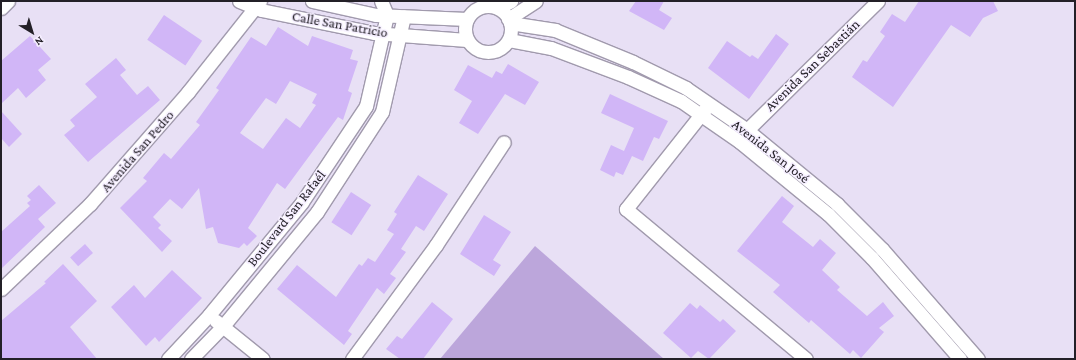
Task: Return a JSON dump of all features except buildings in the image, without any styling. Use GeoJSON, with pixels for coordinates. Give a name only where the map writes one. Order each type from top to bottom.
{"type":"FeatureCollection","features":[{"type":"Feature","properties":{"kind":"street"},"geometry":{"type":"LineString","coordinates":[[1,8],[8,1]]}},
{"type":"Feature","properties":{"kind":"street","name":"Calle San Patricio"},"geometry":{"type":"LineString","coordinates":[[239,1],[383,32],[467,40]]}},
{"type":"Feature","properties":{"kind":"street","name":"Calle San Patricio"},"geometry":{"type":"LineString","coordinates":[[312,1],[387,15],[467,20]]}},
{"type":"Feature","properties":{"kind":"street"},"geometry":{"type":"LineString","coordinates":[[381,1],[387,15]]}},
{"type":"Feature","properties":{"kind":"street"},"geometry":{"type":"LineString","coordinates":[[498,8],[509,21],[508,40],[498,50],[484,52],[478,50],[467,40],[465,34],[467,20],[471,14],[484,7],[498,8],[511,1]]}},
{"type":"Feature","properties":{"kind":"street"},"geometry":{"type":"LineString","coordinates":[[509,21],[536,1]]}},
{"type":"Feature","properties":{"kind":"street","name":"Avenida San Sebastián"},"geometry":{"type":"LineString","coordinates":[[747,130],[878,1]]}},
{"type":"Feature","properties":{"kind":"street","name":"Avenida San Pedro"},"geometry":{"type":"LineString","coordinates":[[1,289],[90,204],[188,92],[257,4]]}},
{"type":"Feature","properties":{"kind":"street","name":"Boulevard San Rafaél"},"geometry":{"type":"LineString","coordinates":[[168,359],[209,315],[302,202],[366,106],[387,15]]}},
{"type":"Feature","properties":{"kind":"street","name":"Boulevard San Rafaél"},"geometry":{"type":"LineString","coordinates":[[191,359],[223,326],[316,212],[382,112],[404,16]]}},
{"type":"Feature","properties":{"kind":"street","name":"Avenida San José"},"geometry":{"type":"LineString","coordinates":[[509,21],[555,30],[640,65],[686,88],[747,130],[837,204],[882,249],[978,359]]}},
{"type":"Feature","properties":{"kind":"street","name":"Avenida San José"},"geometry":{"type":"LineString","coordinates":[[508,40],[551,48],[628,77],[681,101],[740,142],[828,214],[872,258],[960,359]]}},
{"type":"Feature","properties":{"kind":"street"},"geometry":{"type":"LineString","coordinates":[[710,104],[626,209],[806,359]]}},
{"type":"Feature","properties":{"kind":"street"},"geometry":{"type":"LineString","coordinates":[[352,359],[436,245],[504,142]]}},
{"type":"Feature","properties":{"kind":"street"},"geometry":{"type":"LineString","coordinates":[[209,315],[263,359]]}},
{"type":"Feature","properties":{"kind":"shaded area"},"geometry":{"type":"Polygon","coordinates":[[[535,246],[664,359],[440,359],[535,246]]]}}]}
